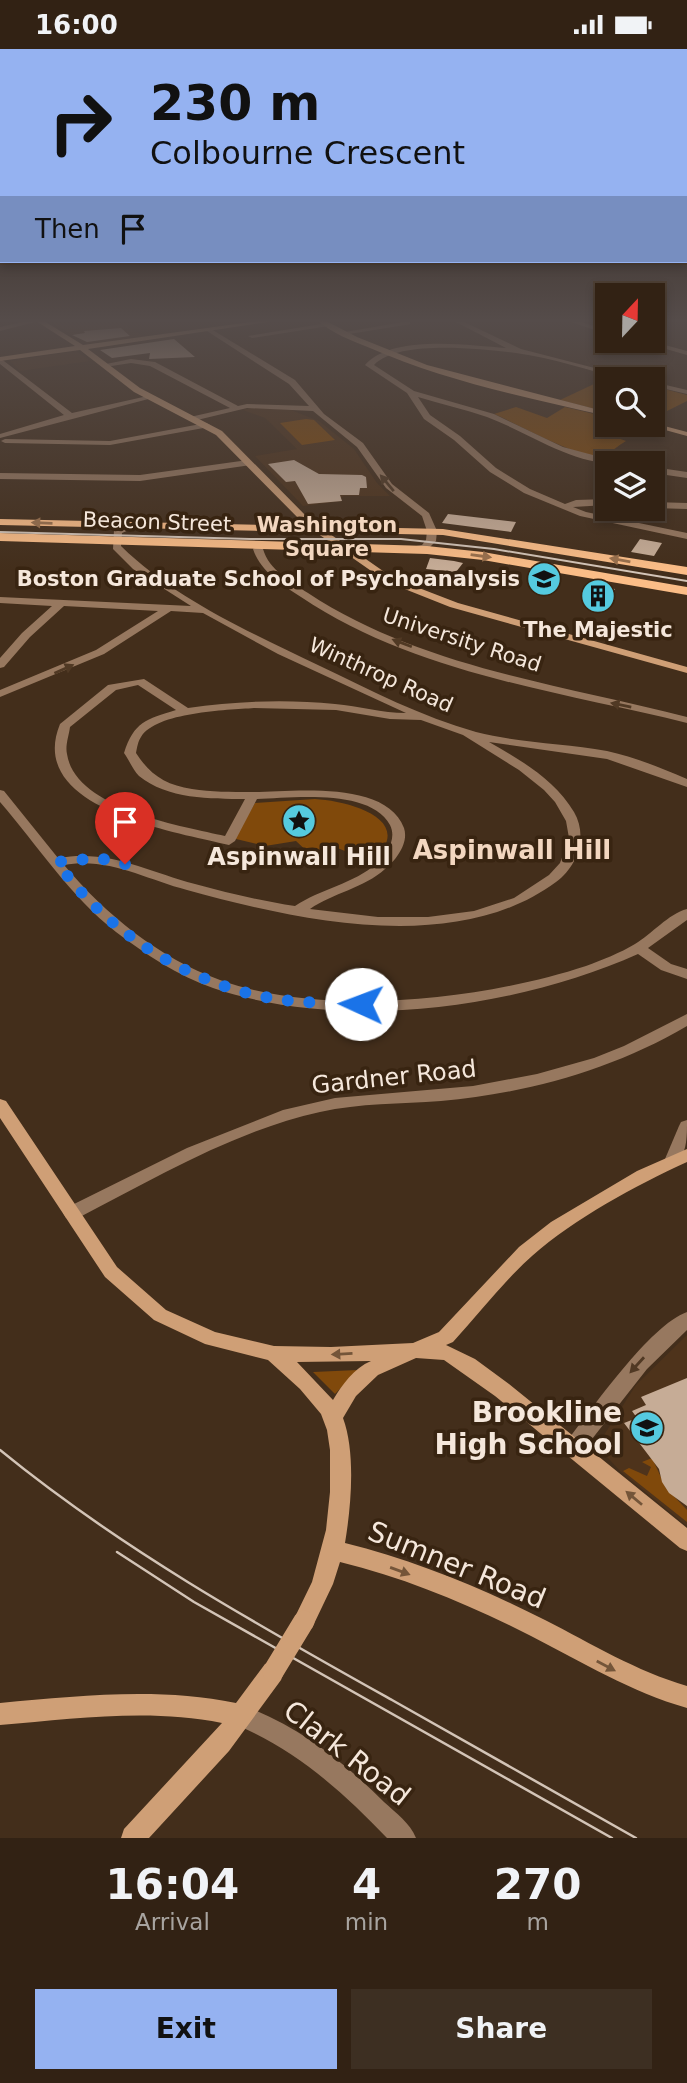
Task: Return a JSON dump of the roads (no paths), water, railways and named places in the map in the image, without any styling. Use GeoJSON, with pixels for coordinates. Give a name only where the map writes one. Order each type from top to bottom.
{"type":"FeatureCollection","features":[{"type":"Feature","properties":{"kind":"main road","name":"Beacon Street"},"geometry":{"type":"LineString","coordinates":[[0,522],[462,533],[687,571]]}},
{"type":"Feature","properties":{"kind":"main road"},"geometry":{"type":"LineString","coordinates":[[450,552],[440,546],[442,539],[462,533]]}},
{"type":"Feature","properties":{"kind":"main road","name":"Beacon Street"},"geometry":{"type":"LineString","coordinates":[[0,537],[413,549],[450,552],[687,591]]}},
{"type":"Feature","properties":{"kind":"street"},"geometry":{"type":"LineString","coordinates":[[55,404],[69,416]]}},
{"type":"Feature","properties":{"kind":"street"},"geometry":{"type":"LineString","coordinates":[[1,439],[69,416],[119,404]]}},
{"type":"Feature","properties":{"kind":"street"},"geometry":{"type":"LineString","coordinates":[[166,404],[223,437],[281,498],[315,528],[381,575],[430,597],[687,670]]}},
{"type":"Feature","properties":{"kind":"street"},"geometry":{"type":"LineString","coordinates":[[230,404],[235,407]]}},
{"type":"Feature","properties":{"kind":"street"},"geometry":{"type":"LineString","coordinates":[[311,404],[360,445],[391,488],[426,515],[432,531],[430,544],[413,549]]}},
{"type":"Feature","properties":{"kind":"street"},"geometry":{"type":"LineString","coordinates":[[419,404],[425,415],[457,438],[493,470],[532,493],[564,507],[612,522],[687,536]]}},
{"type":"Feature","properties":{"kind":"street"},"geometry":{"type":"LineString","coordinates":[[451,404],[491,416],[560,449],[595,458]]}},
{"type":"Feature","properties":{"kind":"street"},"geometry":{"type":"LineString","coordinates":[[568,404],[595,411]]}},
{"type":"Feature","properties":{"kind":"street"},"geometry":{"type":"LineString","coordinates":[[193,419],[235,407],[268,405],[315,409]]}},
{"type":"Feature","properties":{"kind":"street"},"geometry":{"type":"LineString","coordinates":[[1,439],[116,442],[206,425]]}},
{"type":"Feature","properties":{"kind":"street"},"geometry":{"type":"LineString","coordinates":[[665,428],[687,434]]}},
{"type":"Feature","properties":{"kind":"street"},"geometry":{"type":"LineString","coordinates":[[0,477],[140,478],[248,463]]}},
{"type":"Feature","properties":{"kind":"street"},"geometry":{"type":"LineString","coordinates":[[665,472],[687,475]]}},
{"type":"Feature","properties":{"kind":"street"},"geometry":{"type":"LineString","coordinates":[[564,507],[578,502],[595,502]]}},
{"type":"Feature","properties":{"kind":"street"},"geometry":{"type":"LineString","coordinates":[[665,505],[687,506]]}},
{"type":"Feature","properties":{"kind":"street"},"geometry":{"type":"LineString","coordinates":[[116,539],[118,531],[133,526]]}},
{"type":"Feature","properties":{"kind":"street","name":"Winthrop Road"},"geometry":{"type":"LineString","coordinates":[[116,539],[118,551],[126,558],[161,583],[207,610],[293,656],[422,716],[468,734],[607,755],[634,762],[687,783]]}},
{"type":"Feature","properties":{"kind":"street","name":"University Road"},"geometry":{"type":"LineString","coordinates":[[262,544],[258,549],[259,555],[278,576],[301,594],[377,634],[498,676],[687,720]]}},
{"type":"Feature","properties":{"kind":"street"},"geometry":{"type":"LineString","coordinates":[[0,600],[207,610]]}},
{"type":"Feature","properties":{"kind":"street"},"geometry":{"type":"LineString","coordinates":[[0,665],[26,635],[60,604]]}},
{"type":"Feature","properties":{"kind":"street"},"geometry":{"type":"LineString","coordinates":[[0,694],[100,652],[168,609]]}},
{"type":"Feature","properties":{"kind":"street"},"geometry":{"type":"LineString","coordinates":[[185,711],[139,681],[112,687],[64,726],[60,744],[63,762],[83,790],[112,809],[229,841],[252,797]]}},
{"type":"Feature","properties":{"kind":"street"},"geometry":{"type":"LineString","coordinates":[[299,911],[312,902],[354,884],[385,863],[398,842],[396,824],[381,809],[341,795],[209,795],[174,787],[145,773],[134,762],[130,747],[140,731],[158,720],[185,711],[222,706],[291,705],[343,708],[401,717],[422,716]]}},
{"type":"Feature","properties":{"kind":"street"},"geometry":{"type":"LineString","coordinates":[[57,862],[88,858],[110,860],[188,887],[299,911],[381,920],[457,919],[511,905],[542,888],[558,875],[568,861],[576,839],[574,825],[566,809],[534,777],[468,734]]}},
{"type":"Feature","properties":{"kind":"street"},"geometry":{"type":"LineString","coordinates":[[0,794],[89,901],[153,951],[212,982],[273,998],[387,1004],[476,997],[530,989],[572,978],[639,949],[687,913]]}},
{"type":"Feature","properties":{"kind":"street"},"geometry":{"type":"LineString","coordinates":[[639,949],[669,968],[687,974]]}},
{"type":"Feature","properties":{"kind":"street","name":"Gardner Road"},"geometry":{"type":"LineString","coordinates":[[72,1213],[254,1127],[294,1113],[353,1101],[441,1095],[523,1084],[604,1060],[657,1037],[687,1019]]}},
{"type":"Feature","properties":{"kind":"street"},"geometry":{"type":"LineString","coordinates":[[0,1105],[72,1213],[83,1235],[111,1272],[160,1315],[212,1339],[274,1354],[331,1355],[410,1350],[438,1351],[458,1359],[574,1447],[687,1541]]}},
{"type":"Feature","properties":{"kind":"street"},"geometry":{"type":"LineString","coordinates":[[332,1417],[346,1394],[371,1369],[410,1350],[446,1337],[525,1252],[556,1227],[601,1198],[680,1157],[687,1126]]}},
{"type":"Feature","properties":{"kind":"street"},"geometry":{"type":"LineString","coordinates":[[574,1447],[635,1367],[672,1330],[687,1320]]}},
{"type":"Feature","properties":{"kind":"street"},"geometry":{"type":"LineString","coordinates":[[274,1354],[312,1388],[332,1417],[339,1445],[340,1479],[340,1522],[335,1551]]}},
{"type":"Feature","properties":{"kind":"street","name":"Sumner Road"},"geometry":{"type":"LineString","coordinates":[[133,1838],[193,1775],[242,1716],[273,1672],[318,1594],[335,1551],[371,1561],[505,1613],[629,1677],[687,1697]]}},
{"type":"Feature","properties":{"kind":"street","name":"Clark Road"},"geometry":{"type":"LineString","coordinates":[[0,1714],[148,1703],[207,1709],[262,1722],[301,1747],[404,1838]]}},
{"type":"Feature","properties":{"kind":"tram line"},"geometry":{"type":"LineString","coordinates":[[0,532],[250,539],[401,539],[494,549],[687,581]]}},
{"type":"Feature","properties":{"kind":"tram line"},"geometry":{"type":"LineString","coordinates":[[0,1450],[93,1520],[190,1584],[636,1838]]}},
{"type":"Feature","properties":{"kind":"tram line"},"geometry":{"type":"LineString","coordinates":[[117,1552],[194,1602],[612,1838]]}},
{"type":"Feature","properties":{"kind":"place","name":"Boston Graduate School of Psychoanalysis"},"geometry":{"type":"Point","coordinates":[544,579]}},
{"type":"Feature","properties":{"kind":"place","name":"The Majestic"},"geometry":{"type":"Point","coordinates":[598,596]}},
{"type":"Feature","properties":{"kind":"place","name":"Aspinwall Hill"},"geometry":{"type":"Point","coordinates":[299,821]}},
{"type":"Feature","properties":{"kind":"place","name":"Brookline High School"},"geometry":{"type":"Point","coordinates":[647,1428]}},
{"type":"Feature","properties":{"kind":"district","name":"Washington Square"},"geometry":{"type":"Point","coordinates":[327,537]}},
{"type":"Feature","properties":{"kind":"district","name":"Aspinwall Hill"},"geometry":{"type":"Point","coordinates":[512,850]}}]}
